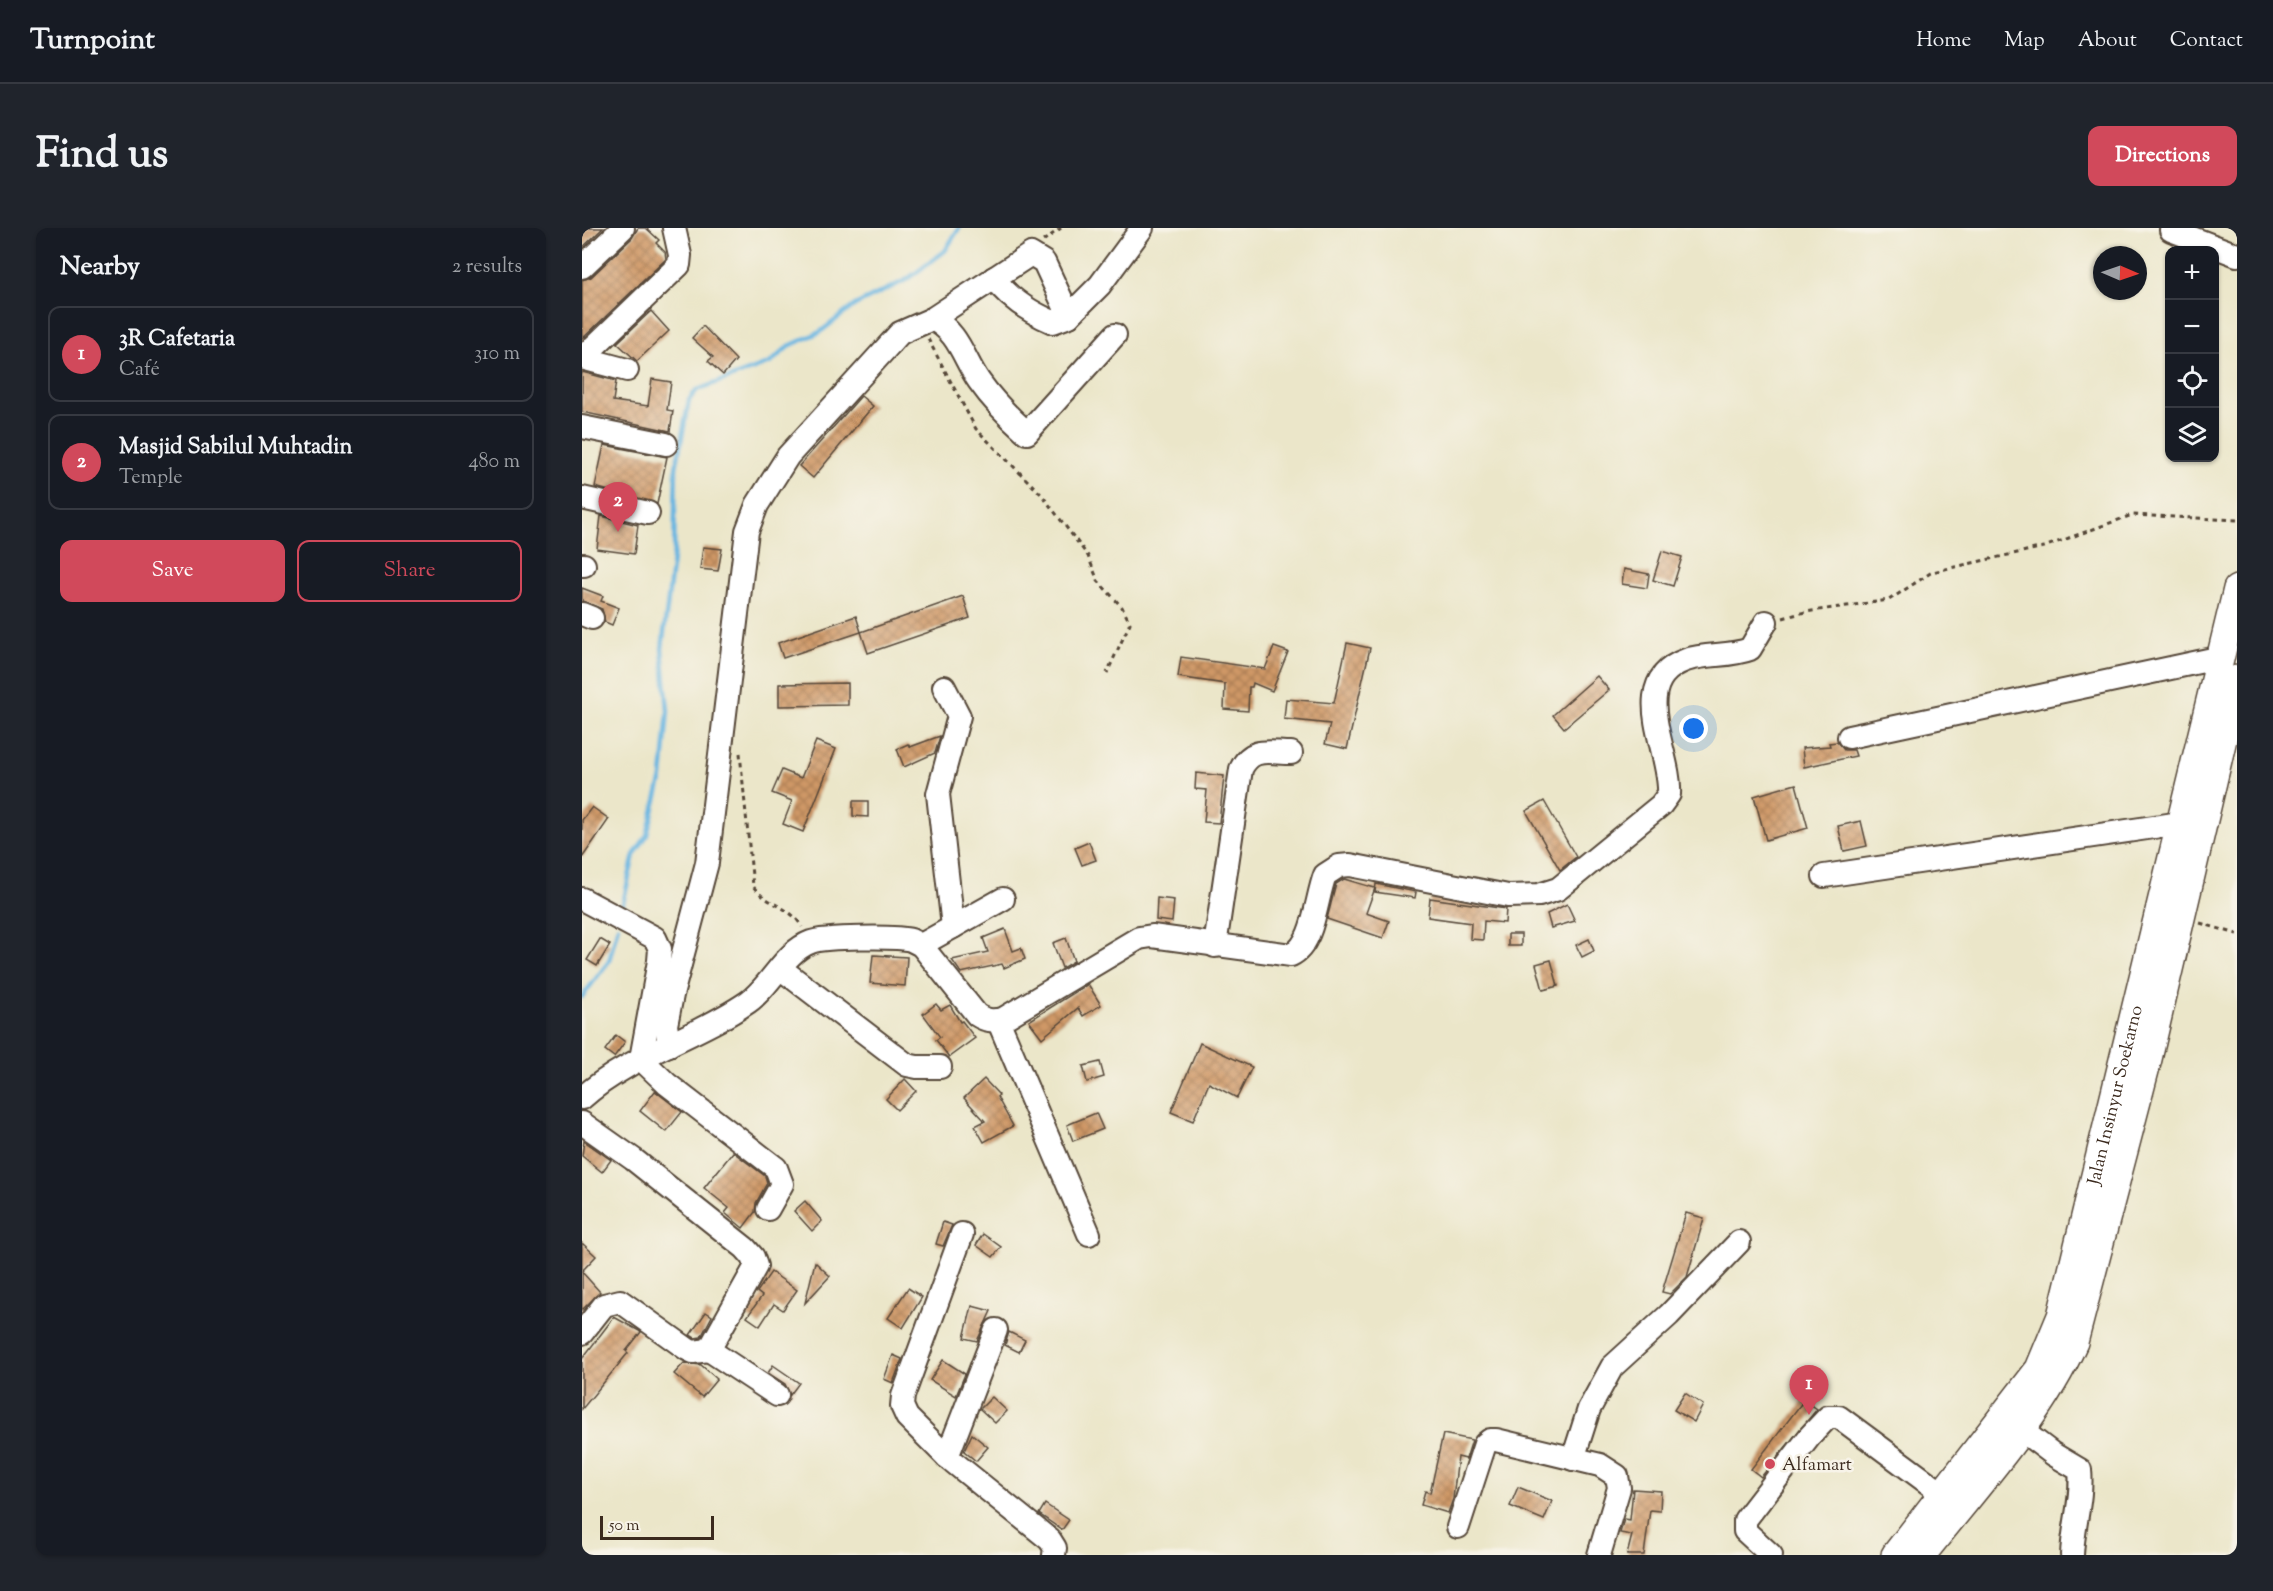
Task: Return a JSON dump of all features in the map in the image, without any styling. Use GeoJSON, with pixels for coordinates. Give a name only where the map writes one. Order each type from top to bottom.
{"type":"FeatureCollection","features":[{"type":"Feature","properties":{"kind":"main road","name":"Jalan Insinyur Soekarno"},"geometry":{"type":"LineString","coordinates":[[1895,1555],[2015,1403],[2039,1369],[2051,1345],[2181,917],[2229,668],[2237,589]]}},
{"type":"Feature","properties":{"kind":"main road","name":"Jalan Insinyur Soekarno"},"geometry":{"type":"LineString","coordinates":[[1922,1555],[2020,1429],[2061,1371],[2074,1342],[2181,823],[2229,668]]}},
{"type":"Feature","properties":{"kind":"street"},"geometry":{"type":"LineString","coordinates":[[582,267],[623,228]]}},
{"type":"Feature","properties":{"kind":"street"},"geometry":{"type":"LineString","coordinates":[[582,358],[679,266],[680,255],[674,228]]}},
{"type":"Feature","properties":{"kind":"street"},"geometry":{"type":"LineString","coordinates":[[994,278],[1004,292],[1053,322],[1069,316],[1100,285],[1142,228]]}},
{"type":"Feature","properties":{"kind":"street"},"geometry":{"type":"LineString","coordinates":[[2171,230],[2237,255]]}},
{"type":"Feature","properties":{"kind":"street"},"geometry":{"type":"LineString","coordinates":[[928,325],[1031,254],[1044,261],[1069,316]]}},
{"type":"Feature","properties":{"kind":"street"},"geometry":{"type":"LineString","coordinates":[[669,1045],[666,1025],[672,995],[707,863],[747,531],[757,505],[788,456],[900,333],[928,325],[945,325],[962,348],[978,379],[1000,408],[1027,433],[1115,335]]}},
{"type":"Feature","properties":{"kind":"street"},"geometry":{"type":"LineString","coordinates":[[582,358],[627,370]]}},
{"type":"Feature","properties":{"kind":"street"},"geometry":{"type":"LineString","coordinates":[[582,427],[666,444]]}},
{"type":"Feature","properties":{"kind":"street"},"geometry":{"type":"LineString","coordinates":[[582,498],[648,513]]}},
{"type":"Feature","properties":{"kind":"street"},"geometry":{"type":"LineString","coordinates":[[582,1098],[641,1059],[734,1011],[752,999],[780,968],[808,943],[816,940],[903,938],[921,945],[977,1015],[985,1020],[998,1020],[1139,938],[1152,936],[1282,956],[1297,952],[1306,941],[1325,875],[1332,868],[1344,864],[1508,896],[1539,895],[1558,889],[1661,805],[1669,794],[1653,706],[1656,690],[1665,675],[1676,665],[1689,659],[1750,649],[1766,622]]}},
{"type":"Feature","properties":{"kind":"street"},"geometry":{"type":"LineString","coordinates":[[1850,737],[2229,668]]}},
{"type":"Feature","properties":{"kind":"street"},"geometry":{"type":"LineString","coordinates":[[944,687],[959,716],[938,794],[953,927]]}},
{"type":"Feature","properties":{"kind":"street"},"geometry":{"type":"LineString","coordinates":[[1215,945],[1242,769],[1249,756],[1255,753],[1291,753]]}},
{"type":"Feature","properties":{"kind":"street"},"geometry":{"type":"LineString","coordinates":[[1824,876],[2181,823]]}},
{"type":"Feature","properties":{"kind":"street"},"geometry":{"type":"LineString","coordinates":[[582,899],[655,938],[660,949],[641,1059]]}},
{"type":"Feature","properties":{"kind":"street"},"geometry":{"type":"LineString","coordinates":[[921,945],[1003,899]]}},
{"type":"Feature","properties":{"kind":"street"},"geometry":{"type":"LineString","coordinates":[[780,968],[907,1065],[940,1067]]}},
{"type":"Feature","properties":{"kind":"street"},"geometry":{"type":"LineString","coordinates":[[998,1020],[1089,1234]]}},
{"type":"Feature","properties":{"kind":"street"},"geometry":{"type":"LineString","coordinates":[[641,1059],[667,1084],[776,1168],[782,1184],[768,1209]]}},
{"type":"Feature","properties":{"kind":"street"},"geometry":{"type":"LineString","coordinates":[[582,1123],[633,1159],[753,1257],[756,1266],[752,1276],[709,1350]]}},
{"type":"Feature","properties":{"kind":"street"},"geometry":{"type":"LineString","coordinates":[[962,1234],[902,1406],[907,1417],[947,1457],[1050,1540],[1055,1548],[1054,1555]]}},
{"type":"Feature","properties":{"kind":"street"},"geometry":{"type":"LineString","coordinates":[[1573,1459],[1589,1409],[1612,1367],[1669,1315],[1739,1242]]}},
{"type":"Feature","properties":{"kind":"street"},"geometry":{"type":"LineString","coordinates":[[582,1333],[604,1305],[620,1301],[687,1349],[693,1352],[709,1350],[777,1395]]}},
{"type":"Feature","properties":{"kind":"street"},"geometry":{"type":"LineString","coordinates":[[947,1457],[996,1330]]}},
{"type":"Feature","properties":{"kind":"street"},"geometry":{"type":"LineString","coordinates":[[1771,1555],[1745,1532],[1745,1520],[1810,1436],[1828,1417],[1839,1417],[1943,1494]]}},
{"type":"Feature","properties":{"kind":"street"},"geometry":{"type":"LineString","coordinates":[[2020,1429],[2053,1454],[2080,1470],[2082,1490],[2076,1515],[2072,1555]]}},
{"type":"Feature","properties":{"kind":"street"},"geometry":{"type":"LineString","coordinates":[[1458,1527],[1482,1451],[1490,1440],[1611,1470],[1619,1480],[1619,1488],[1599,1555]]}},
{"type":"Feature","properties":{"kind":"path"},"geometry":{"type":"LineString","coordinates":[[928,325],[976,429],[1041,494],[1088,556],[1098,581],[1122,607],[1130,622],[1107,673]]}},
{"type":"Feature","properties":{"kind":"path"},"geometry":{"type":"LineString","coordinates":[[1766,622],[1805,612],[1889,600],[1932,572],[2044,547],[2132,514],[2237,520]]}},
{"type":"Feature","properties":{"kind":"path"},"geometry":{"type":"LineString","coordinates":[[740,753],[753,886],[758,893],[794,915],[806,934],[808,943]]}},
{"type":"Feature","properties":{"kind":"path"},"geometry":{"type":"LineString","coordinates":[[2181,917],[2237,934]]}},
{"type":"Feature","properties":{"kind":"building"},"geometry":{"type":"Polygon","coordinates":[[[582,228],[603,228],[582,248],[582,228]]]}},
{"type":"Feature","properties":{"kind":"building"},"geometry":{"type":"Polygon","coordinates":[[[638,228],[646,228],[659,240],[656,243],[665,252],[666,259],[582,339],[582,280],[591,277],[632,238],[638,228]]]}},
{"type":"Feature","properties":{"kind":"building"},"geometry":{"type":"Polygon","coordinates":[[[651,311],[669,331],[637,361],[617,343],[651,311]]]}},
{"type":"Feature","properties":{"kind":"building"},"geometry":{"type":"Polygon","coordinates":[[[703,326],[736,360],[723,375],[708,361],[713,357],[692,338],[703,326]]]}},
{"type":"Feature","properties":{"kind":"building"},"geometry":{"type":"Polygon","coordinates":[[[582,372],[616,381],[613,401],[648,406],[652,379],[671,382],[667,410],[673,411],[670,431],[582,412],[582,372]]]}},
{"type":"Feature","properties":{"kind":"building"},"geometry":{"type":"Polygon","coordinates":[[[861,396],[873,406],[813,478],[799,466],[861,396]]]}},
{"type":"Feature","properties":{"kind":"building"},"geometry":{"type":"Polygon","coordinates":[[[604,445],[667,457],[657,504],[595,487],[604,445]]]}},
{"type":"Feature","properties":{"kind":"building"},"geometry":{"type":"Polygon","coordinates":[[[601,516],[638,525],[634,554],[597,549],[601,516]]]}},
{"type":"Feature","properties":{"kind":"building"},"geometry":{"type":"Polygon","coordinates":[[[703,547],[722,549],[718,571],[700,569],[703,547]]]}},
{"type":"Feature","properties":{"kind":"building"},"geometry":{"type":"Polygon","coordinates":[[[1662,551],[1682,557],[1673,586],[1653,580],[1662,551]]]}},
{"type":"Feature","properties":{"kind":"building"},"geometry":{"type":"Polygon","coordinates":[[[1624,569],[1649,574],[1647,588],[1622,584],[1624,569]]]}},
{"type":"Feature","properties":{"kind":"building"},"geometry":{"type":"Polygon","coordinates":[[[582,588],[603,596],[601,601],[619,608],[612,625],[605,622],[602,609],[582,601],[582,588]]]}},
{"type":"Feature","properties":{"kind":"building"},"geometry":{"type":"Polygon","coordinates":[[[963,596],[970,618],[868,653],[861,632],[963,596]]]}},
{"type":"Feature","properties":{"kind":"building"},"geometry":{"type":"Polygon","coordinates":[[[856,616],[861,632],[783,658],[778,643],[856,616]]]}},
{"type":"Feature","properties":{"kind":"building"},"geometry":{"type":"Polygon","coordinates":[[[1347,643],[1370,648],[1347,749],[1325,744],[1330,724],[1284,719],[1286,699],[1334,703],[1347,643]]]}},
{"type":"Feature","properties":{"kind":"building"},"geometry":{"type":"Polygon","coordinates":[[[1274,647],[1288,652],[1272,691],[1253,683],[1252,687],[1249,687],[1248,711],[1224,709],[1225,684],[1178,677],[1181,657],[1265,669],[1274,647]]]}},
{"type":"Feature","properties":{"kind":"building"},"geometry":{"type":"Polygon","coordinates":[[[1597,676],[1609,690],[1564,728],[1553,715],[1597,676]]]}},
{"type":"Feature","properties":{"kind":"building"},"geometry":{"type":"Polygon","coordinates":[[[848,683],[848,705],[779,706],[779,684],[848,683]]]}},
{"type":"Feature","properties":{"kind":"building"},"geometry":{"type":"Polygon","coordinates":[[[940,736],[935,753],[904,767],[897,749],[908,744],[910,747],[940,736]]]}},
{"type":"Feature","properties":{"kind":"building"},"geometry":{"type":"Polygon","coordinates":[[[816,741],[836,749],[803,832],[783,824],[792,801],[772,793],[782,770],[801,778],[816,741]]]}},
{"type":"Feature","properties":{"kind":"building"},"geometry":{"type":"Polygon","coordinates":[[[1837,742],[1844,750],[1854,750],[1856,756],[1804,767],[1802,748],[1830,746],[1829,743],[1837,742]]]}},
{"type":"Feature","properties":{"kind":"building"},"geometry":{"type":"Polygon","coordinates":[[[1196,773],[1224,776],[1219,823],[1204,822],[1207,790],[1195,789],[1196,773]]]}},
{"type":"Feature","properties":{"kind":"building"},"geometry":{"type":"Polygon","coordinates":[[[1796,784],[1808,828],[1766,840],[1754,796],[1796,784]]]}},
{"type":"Feature","properties":{"kind":"building"},"geometry":{"type":"Polygon","coordinates":[[[853,801],[868,801],[868,817],[853,816],[853,801]]]}},
{"type":"Feature","properties":{"kind":"building"},"geometry":{"type":"Polygon","coordinates":[[[1544,801],[1576,857],[1560,870],[1526,811],[1544,801]]]}},
{"type":"Feature","properties":{"kind":"building"},"geometry":{"type":"Polygon","coordinates":[[[592,807],[609,819],[582,858],[582,820],[592,807]]]}},
{"type":"Feature","properties":{"kind":"building"},"geometry":{"type":"Polygon","coordinates":[[[1861,821],[1867,846],[1844,851],[1838,826],[1861,821]]]}},
{"type":"Feature","properties":{"kind":"building"},"geometry":{"type":"Polygon","coordinates":[[[1089,842],[1096,860],[1082,865],[1075,848],[1089,842]]]}},
{"type":"Feature","properties":{"kind":"building"},"geometry":{"type":"Polygon","coordinates":[[[1344,879],[1375,888],[1366,913],[1389,921],[1383,938],[1327,919],[1336,884],[1344,879]]]}},
{"type":"Feature","properties":{"kind":"building"},"geometry":{"type":"Polygon","coordinates":[[[1376,884],[1416,892],[1415,898],[1375,892],[1376,884]]]}},
{"type":"Feature","properties":{"kind":"building"},"geometry":{"type":"Polygon","coordinates":[[[1157,898],[1174,900],[1172,922],[1156,920],[1157,898]]]}},
{"type":"Feature","properties":{"kind":"building"},"geometry":{"type":"Polygon","coordinates":[[[1430,898],[1506,909],[1505,923],[1484,921],[1483,940],[1470,939],[1471,923],[1428,917],[1430,898]]]}},
{"type":"Feature","properties":{"kind":"building"},"geometry":{"type":"Polygon","coordinates":[[[1567,904],[1575,921],[1551,928],[1547,914],[1567,904]]]}},
{"type":"Feature","properties":{"kind":"building"},"geometry":{"type":"Polygon","coordinates":[[[1005,929],[1013,951],[1021,948],[1025,959],[1004,968],[1002,964],[961,973],[952,960],[988,952],[983,938],[1005,929]]]}},
{"type":"Feature","properties":{"kind":"building"},"geometry":{"type":"Polygon","coordinates":[[[1508,934],[1521,934],[1521,946],[1508,946],[1508,934]]]}},
{"type":"Feature","properties":{"kind":"building"},"geometry":{"type":"Polygon","coordinates":[[[1066,938],[1074,961],[1062,968],[1053,943],[1066,938]]]}},
{"type":"Feature","properties":{"kind":"building"},"geometry":{"type":"Polygon","coordinates":[[[600,939],[610,945],[597,966],[587,960],[600,939]]]}},
{"type":"Feature","properties":{"kind":"building"},"geometry":{"type":"Polygon","coordinates":[[[1589,939],[1594,951],[1582,957],[1576,945],[1589,939]]]}},
{"type":"Feature","properties":{"kind":"building"},"geometry":{"type":"Polygon","coordinates":[[[873,955],[907,957],[905,986],[870,983],[873,955]]]}},
{"type":"Feature","properties":{"kind":"building"},"geometry":{"type":"Polygon","coordinates":[[[1551,960],[1558,986],[1543,990],[1536,964],[1551,960]]]}},
{"type":"Feature","properties":{"kind":"building"},"geometry":{"type":"Polygon","coordinates":[[[1088,984],[1101,1005],[1083,1016],[1078,1008],[1042,1038],[1029,1021],[1088,984]]]}},
{"type":"Feature","properties":{"kind":"building"},"geometry":{"type":"Polygon","coordinates":[[[936,1004],[941,1010],[950,1005],[960,1022],[962,1021],[975,1038],[949,1057],[936,1040],[940,1037],[923,1014],[936,1004]]]}},
{"type":"Feature","properties":{"kind":"building"},"geometry":{"type":"Polygon","coordinates":[[[616,1035],[625,1042],[614,1057],[605,1050],[616,1035]]]}},
{"type":"Feature","properties":{"kind":"building"},"geometry":{"type":"Polygon","coordinates":[[[1200,1043],[1252,1067],[1237,1098],[1209,1083],[1193,1121],[1171,1112],[1200,1043]]]}},
{"type":"Feature","properties":{"kind":"building"},"geometry":{"type":"Polygon","coordinates":[[[1100,1062],[1104,1077],[1087,1082],[1083,1066],[1100,1062]]]}},
{"type":"Feature","properties":{"kind":"building"},"geometry":{"type":"Polygon","coordinates":[[[905,1079],[916,1091],[897,1110],[886,1099],[905,1079]]]}},
{"type":"Feature","properties":{"kind":"building"},"geometry":{"type":"Polygon","coordinates":[[[984,1079],[999,1095],[997,1097],[1013,1126],[984,1142],[975,1126],[985,1121],[964,1098],[984,1079]]]}},
{"type":"Feature","properties":{"kind":"building"},"geometry":{"type":"Polygon","coordinates":[[[655,1091],[682,1112],[666,1132],[640,1111],[655,1091]]]}},
{"type":"Feature","properties":{"kind":"building"},"geometry":{"type":"Polygon","coordinates":[[[1096,1113],[1103,1129],[1073,1141],[1067,1125],[1096,1113]]]}},
{"type":"Feature","properties":{"kind":"building"},"geometry":{"type":"Polygon","coordinates":[[[584,1141],[611,1160],[602,1172],[582,1156],[584,1141]]]}},
{"type":"Feature","properties":{"kind":"building"},"geometry":{"type":"Polygon","coordinates":[[[733,1152],[765,1176],[767,1183],[756,1203],[755,1212],[743,1228],[725,1213],[729,1208],[704,1188],[733,1152]]]}},
{"type":"Feature","properties":{"kind":"building"},"geometry":{"type":"Polygon","coordinates":[[[805,1201],[822,1221],[812,1231],[794,1211],[805,1201]]]}},
{"type":"Feature","properties":{"kind":"building"},"geometry":{"type":"Polygon","coordinates":[[[1686,1213],[1704,1218],[1687,1277],[1670,1294],[1662,1292],[1686,1213]]]}},
{"type":"Feature","properties":{"kind":"building"},"geometry":{"type":"Polygon","coordinates":[[[943,1222],[952,1225],[943,1246],[936,1244],[943,1222]]]}},
{"type":"Feature","properties":{"kind":"building"},"geometry":{"type":"Polygon","coordinates":[[[983,1234],[1001,1247],[993,1257],[976,1245],[983,1234]]]}},
{"type":"Feature","properties":{"kind":"building"},"geometry":{"type":"Polygon","coordinates":[[[582,1243],[596,1256],[582,1271],[582,1243]]]}},
{"type":"Feature","properties":{"kind":"building"},"geometry":{"type":"Polygon","coordinates":[[[815,1262],[830,1276],[805,1303],[815,1262]]]}},
{"type":"Feature","properties":{"kind":"building"},"geometry":{"type":"Polygon","coordinates":[[[582,1272],[600,1292],[582,1310],[582,1272]]]}},
{"type":"Feature","properties":{"kind":"building"},"geometry":{"type":"Polygon","coordinates":[[[771,1272],[797,1290],[783,1310],[774,1304],[760,1326],[747,1317],[762,1296],[757,1292],[771,1272]]]}},
{"type":"Feature","properties":{"kind":"building"},"geometry":{"type":"Polygon","coordinates":[[[908,1288],[922,1297],[903,1328],[888,1318],[908,1288]]]}},
{"type":"Feature","properties":{"kind":"building"},"geometry":{"type":"Polygon","coordinates":[[[972,1306],[991,1311],[977,1341],[964,1338],[972,1306]]]}},
{"type":"Feature","properties":{"kind":"building"},"geometry":{"type":"Polygon","coordinates":[[[706,1312],[712,1316],[701,1337],[695,1338],[690,1335],[706,1312]]]}},
{"type":"Feature","properties":{"kind":"building"},"geometry":{"type":"Polygon","coordinates":[[[614,1317],[641,1332],[626,1351],[628,1353],[582,1409],[582,1359],[614,1317]]]}},
{"type":"Feature","properties":{"kind":"building"},"geometry":{"type":"Polygon","coordinates":[[[1009,1332],[1025,1340],[1019,1352],[1005,1345],[1009,1332]]]}},
{"type":"Feature","properties":{"kind":"building"},"geometry":{"type":"Polygon","coordinates":[[[893,1355],[902,1359],[893,1383],[884,1379],[893,1355]]]}},
{"type":"Feature","properties":{"kind":"building"},"geometry":{"type":"Polygon","coordinates":[[[943,1360],[965,1374],[956,1396],[930,1380],[943,1360]]]}},
{"type":"Feature","properties":{"kind":"building"},"geometry":{"type":"Polygon","coordinates":[[[684,1363],[701,1365],[717,1379],[702,1397],[674,1374],[684,1363]]]}},
{"type":"Feature","properties":{"kind":"building"},"geometry":{"type":"Polygon","coordinates":[[[773,1365],[799,1383],[790,1395],[785,1384],[768,1373],[773,1365]]]}},
{"type":"Feature","properties":{"kind":"building"},"geometry":{"type":"Polygon","coordinates":[[[1685,1393],[1703,1405],[1694,1422],[1674,1410],[1685,1393]]]}},
{"type":"Feature","properties":{"kind":"building"},"geometry":{"type":"Polygon","coordinates":[[[992,1397],[1007,1411],[995,1423],[980,1409],[992,1397]]]}},
{"type":"Feature","properties":{"kind":"building"},"geometry":{"type":"Polygon","coordinates":[[[1804,1400],[1817,1409],[1761,1477],[1751,1469],[1804,1400]]]}},
{"type":"Feature","properties":{"kind":"building"},"geometry":{"type":"Polygon","coordinates":[[[972,1434],[988,1447],[976,1461],[964,1451],[972,1434]]]}},
{"type":"Feature","properties":{"kind":"building"},"geometry":{"type":"Polygon","coordinates":[[[1443,1434],[1472,1440],[1466,1459],[1458,1457],[1453,1499],[1448,1513],[1421,1505],[1425,1491],[1430,1493],[1443,1434]]]}},
{"type":"Feature","properties":{"kind":"building"},"geometry":{"type":"Polygon","coordinates":[[[1518,1487],[1552,1501],[1544,1520],[1510,1506],[1518,1487]]]}},
{"type":"Feature","properties":{"kind":"building"},"geometry":{"type":"Polygon","coordinates":[[[1633,1489],[1661,1491],[1660,1511],[1650,1510],[1644,1555],[1627,1555],[1632,1535],[1620,1533],[1624,1519],[1630,1520],[1633,1489]]]}},
{"type":"Feature","properties":{"kind":"building"},"geometry":{"type":"Polygon","coordinates":[[[1045,1504],[1069,1520],[1062,1530],[1039,1514],[1045,1504]]]}},
{"type":"Feature","properties":{"kind":"waterway"},"geometry":{"type":"LineString","coordinates":[[621,912],[634,855],[647,835],[662,777],[668,711],[662,649],[674,550],[676,468],[689,400],[697,390],[770,363],[789,346],[820,332],[855,305],[906,280],[945,251],[959,228]]}},
{"type":"Feature","properties":{"kind":"waterway"},"geometry":{"type":"LineString","coordinates":[[582,997],[609,961],[618,926]]}},
{"type":"Feature","properties":{"kind":"place","name":"Masjid Sabilul Muhtadin"},"geometry":{"type":"Point","coordinates":[618,532]}},
{"type":"Feature","properties":{"kind":"place","name":"3R Cafetaria"},"geometry":{"type":"Point","coordinates":[1809,1415]}},
{"type":"Feature","properties":{"kind":"place","name":"Alfamart"},"geometry":{"type":"Point","coordinates":[1770,1464]}}]}
